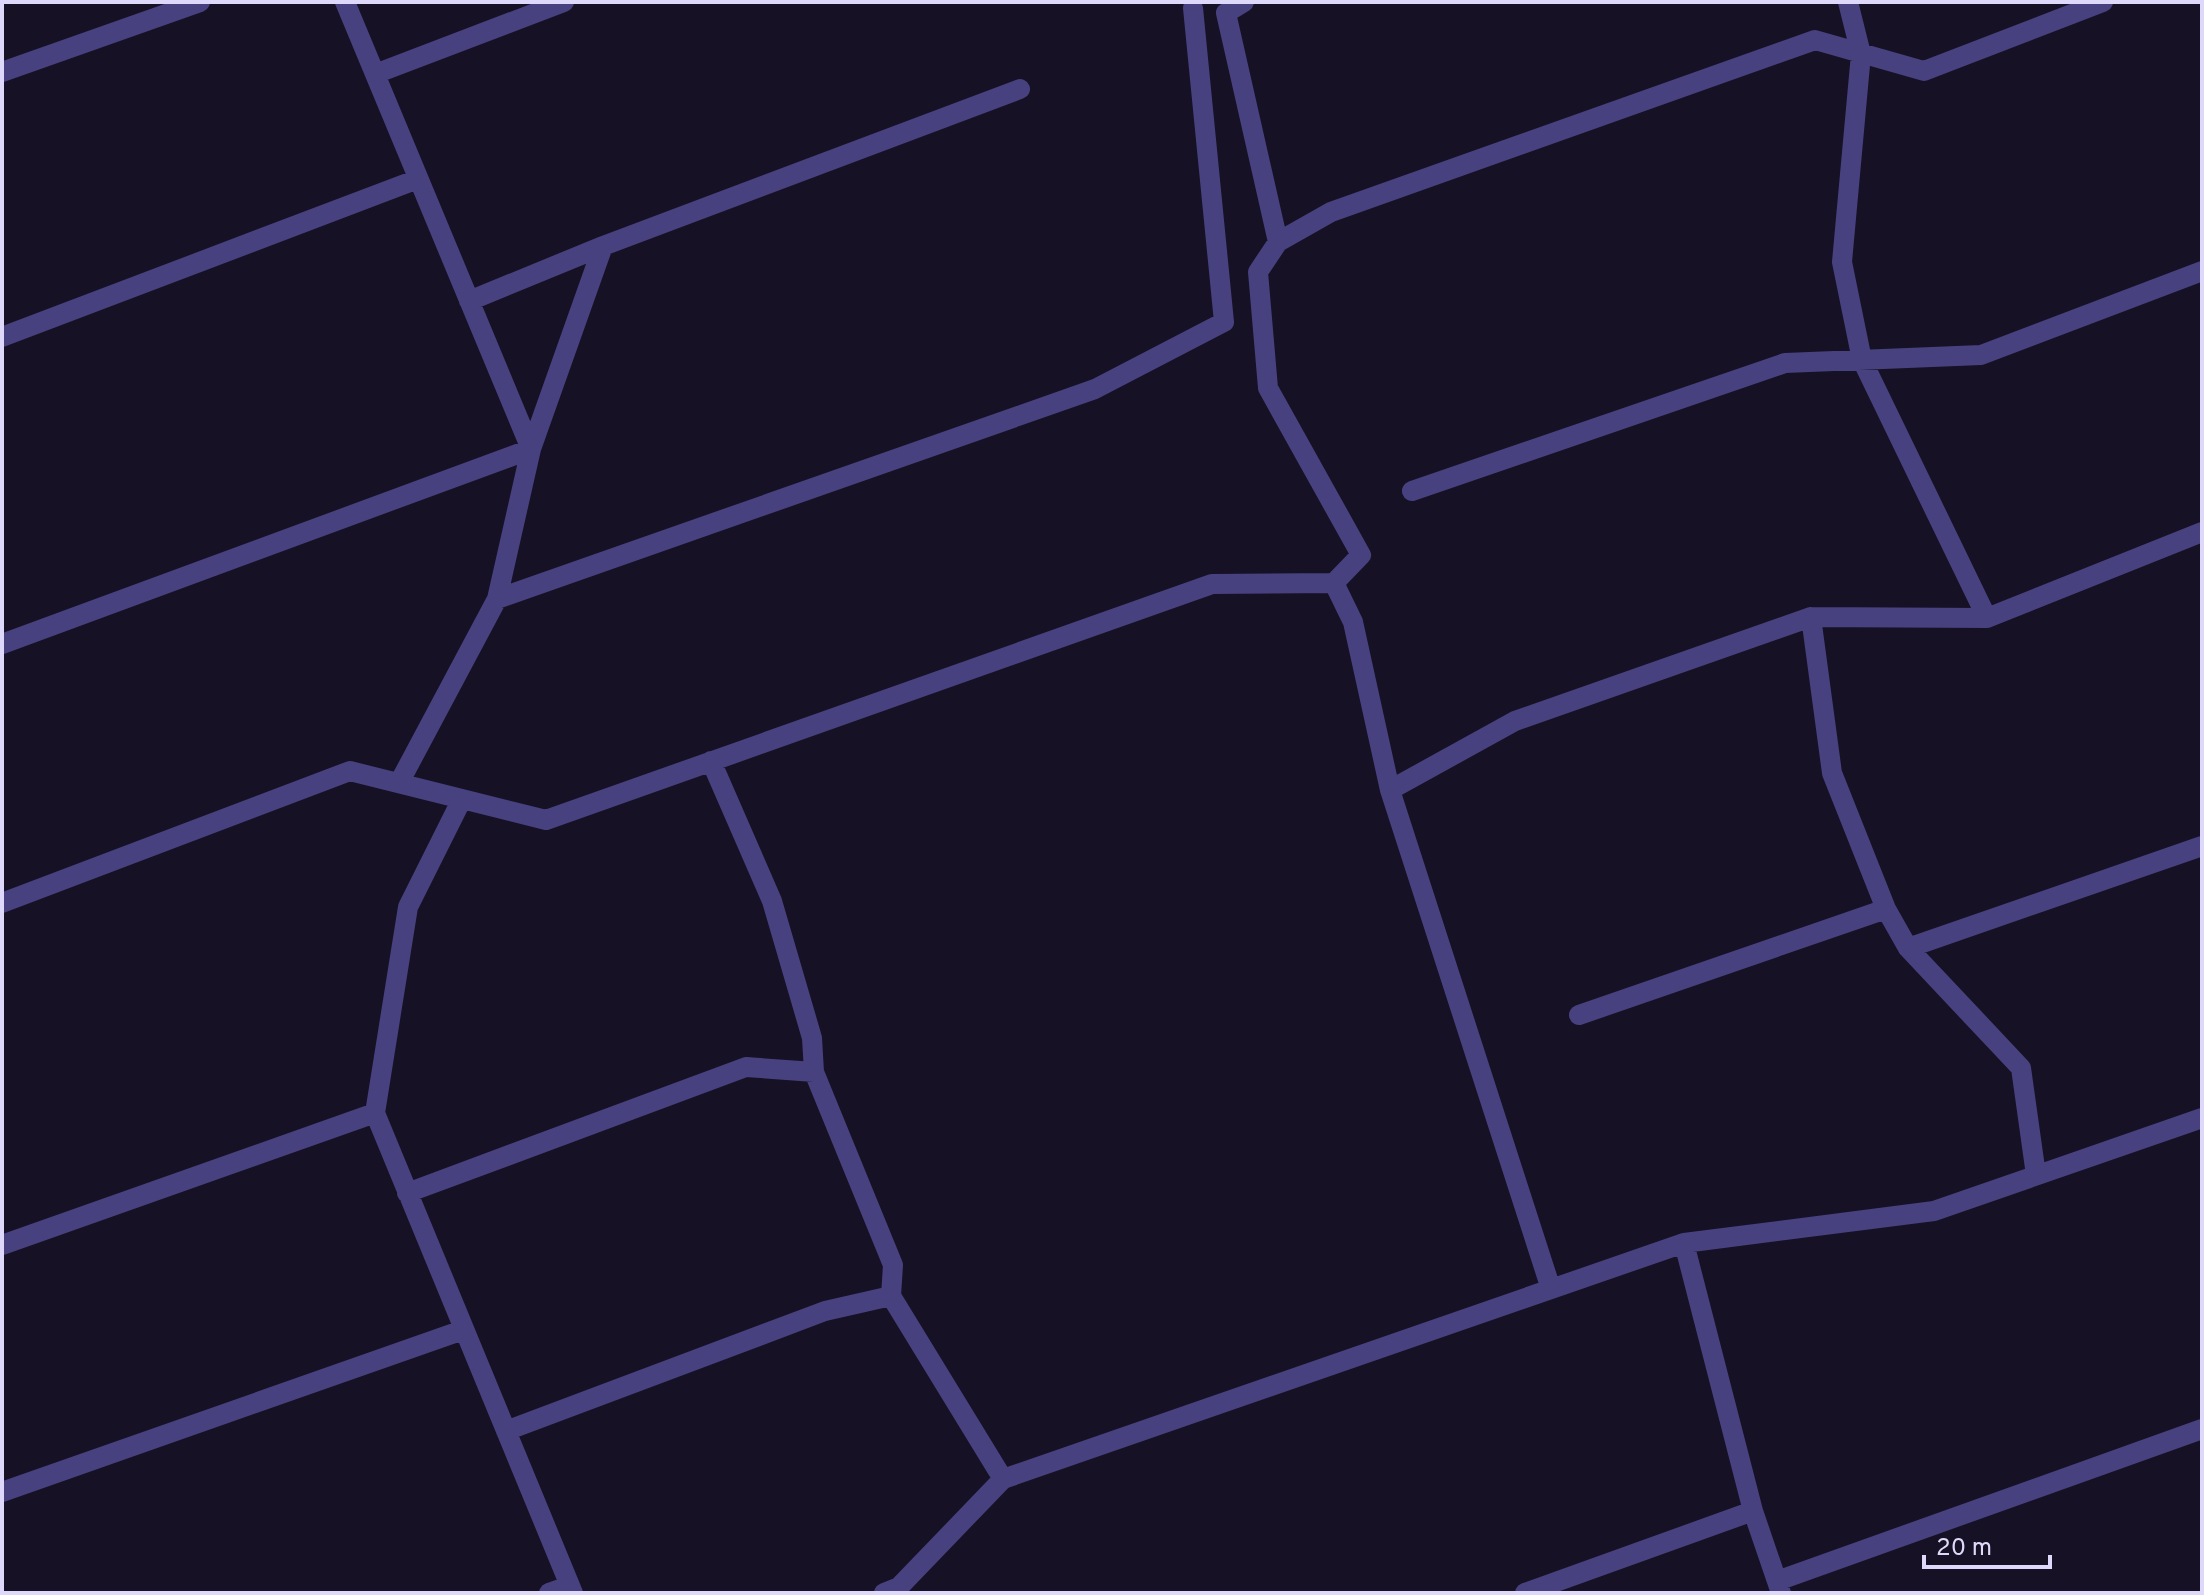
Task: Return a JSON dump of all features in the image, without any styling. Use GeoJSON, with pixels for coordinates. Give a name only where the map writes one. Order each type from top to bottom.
{"type":"FeatureCollection","features":[{"type":"Feature","properties":{"kind":"street"},"geometry":{"type":"LineString","coordinates":[[2,72],[200,2]]}},
{"type":"Feature","properties":{"kind":"street"},"geometry":{"type":"LineString","coordinates":[[345,2],[531,449]]}},
{"type":"Feature","properties":{"kind":"street"},"geometry":{"type":"LineString","coordinates":[[375,74],[564,2]]}},
{"type":"Feature","properties":{"kind":"street"},"geometry":{"type":"LineString","coordinates":[[1244,2],[1226,13],[1278,242]]}},
{"type":"Feature","properties":{"kind":"street"},"geometry":{"type":"LineString","coordinates":[[1848,2],[1861,54],[1842,262],[1862,360],[1987,618]]}},
{"type":"Feature","properties":{"kind":"street"},"geometry":{"type":"LineString","coordinates":[[2,903],[350,771],[546,820],[1212,584],[1334,583],[1361,555],[1268,388],[1258,272],[1278,242],[1331,212],[1815,40],[1924,71],[2103,2]]}},
{"type":"Feature","properties":{"kind":"street"},"geometry":{"type":"LineString","coordinates":[[497,599],[1095,389],[1224,322],[1193,8]]}},
{"type":"Feature","properties":{"kind":"street"},"geometry":{"type":"LineString","coordinates":[[469,301],[603,246],[1020,89]]}},
{"type":"Feature","properties":{"kind":"street"},"geometry":{"type":"LineString","coordinates":[[2,337],[418,179]]}},
{"type":"Feature","properties":{"kind":"street"},"geometry":{"type":"LineString","coordinates":[[399,783],[497,599],[531,449],[603,246]]}},
{"type":"Feature","properties":{"kind":"street"},"geometry":{"type":"LineString","coordinates":[[1412,491],[1785,363],[1981,355],[2202,271]]}},
{"type":"Feature","properties":{"kind":"street"},"geometry":{"type":"LineString","coordinates":[[2,644],[531,449]]}},
{"type":"Feature","properties":{"kind":"street"},"geometry":{"type":"LineString","coordinates":[[1390,790],[1515,721],[1811,617],[1987,618],[2202,532]]}},
{"type":"Feature","properties":{"kind":"street"},"geometry":{"type":"LineString","coordinates":[[1334,583],[1353,622],[1390,790],[1551,1289]]}},
{"type":"Feature","properties":{"kind":"street"},"geometry":{"type":"LineString","coordinates":[[1811,617],[1832,773],[1886,909],[1908,948],[2021,1068],[2036,1175]]}},
{"type":"Feature","properties":{"kind":"street"},"geometry":{"type":"LineString","coordinates":[[711,761],[772,901],[812,1038],[814,1072],[893,1265],[891,1296],[1003,1479]]}},
{"type":"Feature","properties":{"kind":"street"},"geometry":{"type":"LineString","coordinates":[[462,799],[408,907],[375,1113],[571,1589],[549,1593]]}},
{"type":"Feature","properties":{"kind":"street"},"geometry":{"type":"LineString","coordinates":[[1908,948],[2202,846]]}},
{"type":"Feature","properties":{"kind":"street"},"geometry":{"type":"LineString","coordinates":[[1579,1015],[1886,909]]}},
{"type":"Feature","properties":{"kind":"street"},"geometry":{"type":"LineString","coordinates":[[407,1193],[746,1067],[814,1072]]}},
{"type":"Feature","properties":{"kind":"street"},"geometry":{"type":"LineString","coordinates":[[2,1245],[375,1113]]}},
{"type":"Feature","properties":{"kind":"street"},"geometry":{"type":"LineString","coordinates":[[898,1591],[1003,1479],[1684,1243],[1934,1211],[2202,1118]]}},
{"type":"Feature","properties":{"kind":"street"},"geometry":{"type":"LineString","coordinates":[[1684,1243],[1753,1511],[1779,1587],[2202,1429]]}},
{"type":"Feature","properties":{"kind":"street"},"geometry":{"type":"LineString","coordinates":[[506,1431],[825,1311],[891,1296]]}},
{"type":"Feature","properties":{"kind":"street"},"geometry":{"type":"LineString","coordinates":[[2,1492],[463,1330]]}},
{"type":"Feature","properties":{"kind":"street"},"geometry":{"type":"LineString","coordinates":[[1525,1593],[1753,1511]]}}]}
